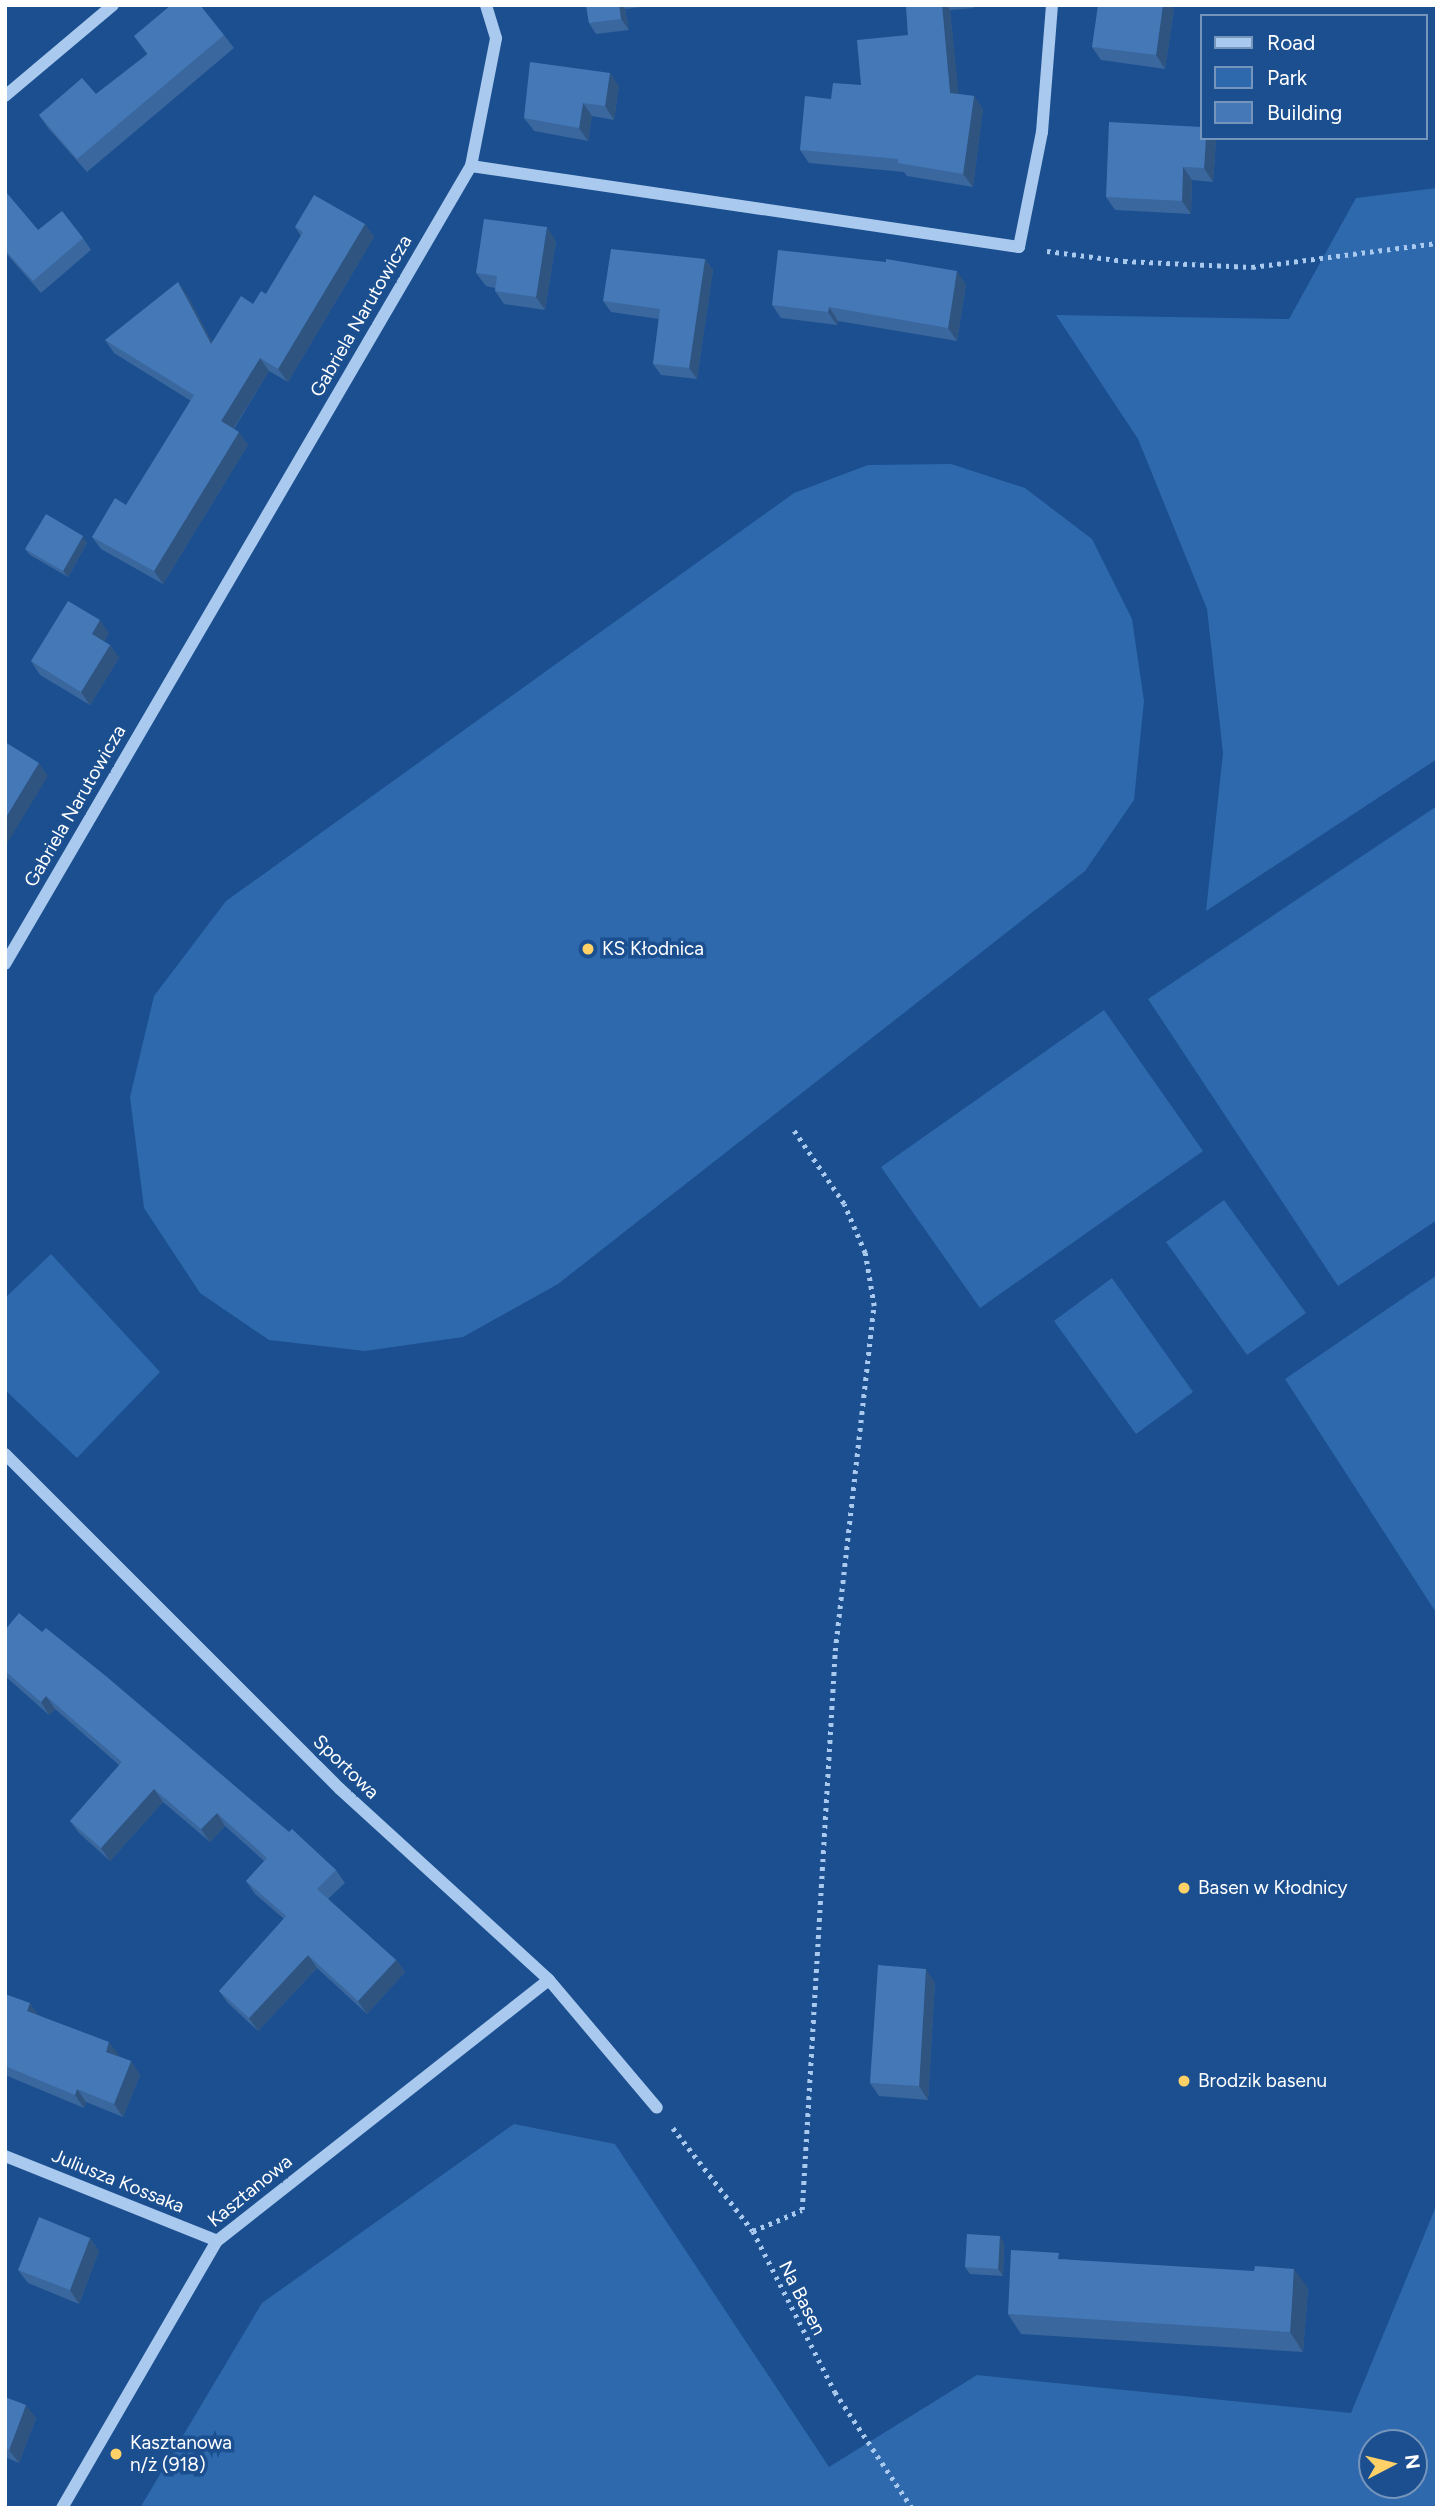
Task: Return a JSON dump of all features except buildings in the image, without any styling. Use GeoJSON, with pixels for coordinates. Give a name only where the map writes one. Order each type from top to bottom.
{"type":"FeatureCollection","features":[{"type":"Feature","properties":{"kind":"street"},"geometry":{"type":"LineString","coordinates":[[5,96],[113,5]]}},
{"type":"Feature","properties":{"kind":"street","name":"Gabriela Narutowicza"},"geometry":{"type":"LineString","coordinates":[[5,964],[471,166],[496,38],[486,5]]}},
{"type":"Feature","properties":{"kind":"street"},"geometry":{"type":"LineString","coordinates":[[471,166],[1019,247],[1042,132],[1052,5]]}},
{"type":"Feature","properties":{"kind":"street","name":"Sportowa"},"geometry":{"type":"LineString","coordinates":[[5,1454],[340,1789],[549,1980],[657,2108]]}},
{"type":"Feature","properties":{"kind":"street","name":"Kasztanowa"},"geometry":{"type":"LineString","coordinates":[[62,2508],[216,2241],[549,1980]]}},
{"type":"Feature","properties":{"kind":"street","name":"Juliusza Kossaka"},"geometry":{"type":"LineString","coordinates":[[5,2156],[216,2241]]}},
{"type":"Feature","properties":{"kind":"path"},"geometry":{"type":"LineString","coordinates":[[1019,247],[1124,261],[1252,267],[1437,243]]}},
{"type":"Feature","properties":{"kind":"path"},"geometry":{"type":"LineString","coordinates":[[752,2231],[802,2210],[835,1651],[874,1306],[865,1253],[844,1204],[792,1128]]}},
{"type":"Feature","properties":{"kind":"path","name":"Na Basen"},"geometry":{"type":"LineString","coordinates":[[657,2108],[752,2231],[835,2392],[912,2508]]}},
{"type":"Feature","properties":{"kind":"green space"},"geometry":{"type":"Polygon","coordinates":[[[1437,188],[1437,759],[1206,911],[1223,753],[1207,609],[1138,439],[1056,315],[1289,319],[1356,198],[1437,188]]]}},
{"type":"Feature","properties":{"kind":"green space","name":"KS Kłodnica"},"geometry":{"type":"Polygon","coordinates":[[[951,464],[1025,488],[1092,539],[1132,619],[1144,701],[1134,800],[1085,871],[558,1284],[463,1337],[365,1351],[269,1340],[200,1293],[144,1208],[130,1097],[154,996],[226,901],[794,493],[868,465],[951,464]]]}},
{"type":"Feature","properties":{"kind":"green space"},"geometry":{"type":"Polygon","coordinates":[[[1437,806],[1437,1220],[1338,1286],[1148,999],[1437,806]]]}},
{"type":"Feature","properties":{"kind":"green space"},"geometry":{"type":"Polygon","coordinates":[[[1104,1010],[1203,1151],[980,1308],[881,1167],[1104,1010]]]}},
{"type":"Feature","properties":{"kind":"green space"},"geometry":{"type":"Polygon","coordinates":[[[1224,1200],[1306,1313],[1247,1355],[1166,1242],[1224,1200]]]}},
{"type":"Feature","properties":{"kind":"green space"},"geometry":{"type":"Polygon","coordinates":[[[51,1254],[160,1372],[77,1458],[5,1390],[5,1298],[51,1254]]]}},
{"type":"Feature","properties":{"kind":"green space"},"geometry":{"type":"Polygon","coordinates":[[[1437,1275],[1437,1614],[1285,1379],[1437,1275]]]}},
{"type":"Feature","properties":{"kind":"green space"},"geometry":{"type":"Polygon","coordinates":[[[1112,1278],[1193,1392],[1136,1434],[1054,1321],[1112,1278]]]}},
{"type":"Feature","properties":{"kind":"green space"},"geometry":{"type":"Polygon","coordinates":[[[514,2124],[615,2144],[829,2467],[977,2375],[1351,2413],[1437,2204],[1437,2508],[140,2508],[262,2303],[514,2124]]]}},
{"type":"Feature","properties":{"kind":"place","name":"KS Kłodnica"},"geometry":{"type":"Point","coordinates":[588,949]}},
{"type":"Feature","properties":{"kind":"place","name":"Basen w Kłodnicy"},"geometry":{"type":"Point","coordinates":[1184,1888]}},
{"type":"Feature","properties":{"kind":"place","name":"Brodzik basenu"},"geometry":{"type":"Point","coordinates":[1184,2081]}},
{"type":"Feature","properties":{"kind":"place","name":"Kasztanowa n/ż (918)"},"geometry":{"type":"Point","coordinates":[116,2454]}}]}
